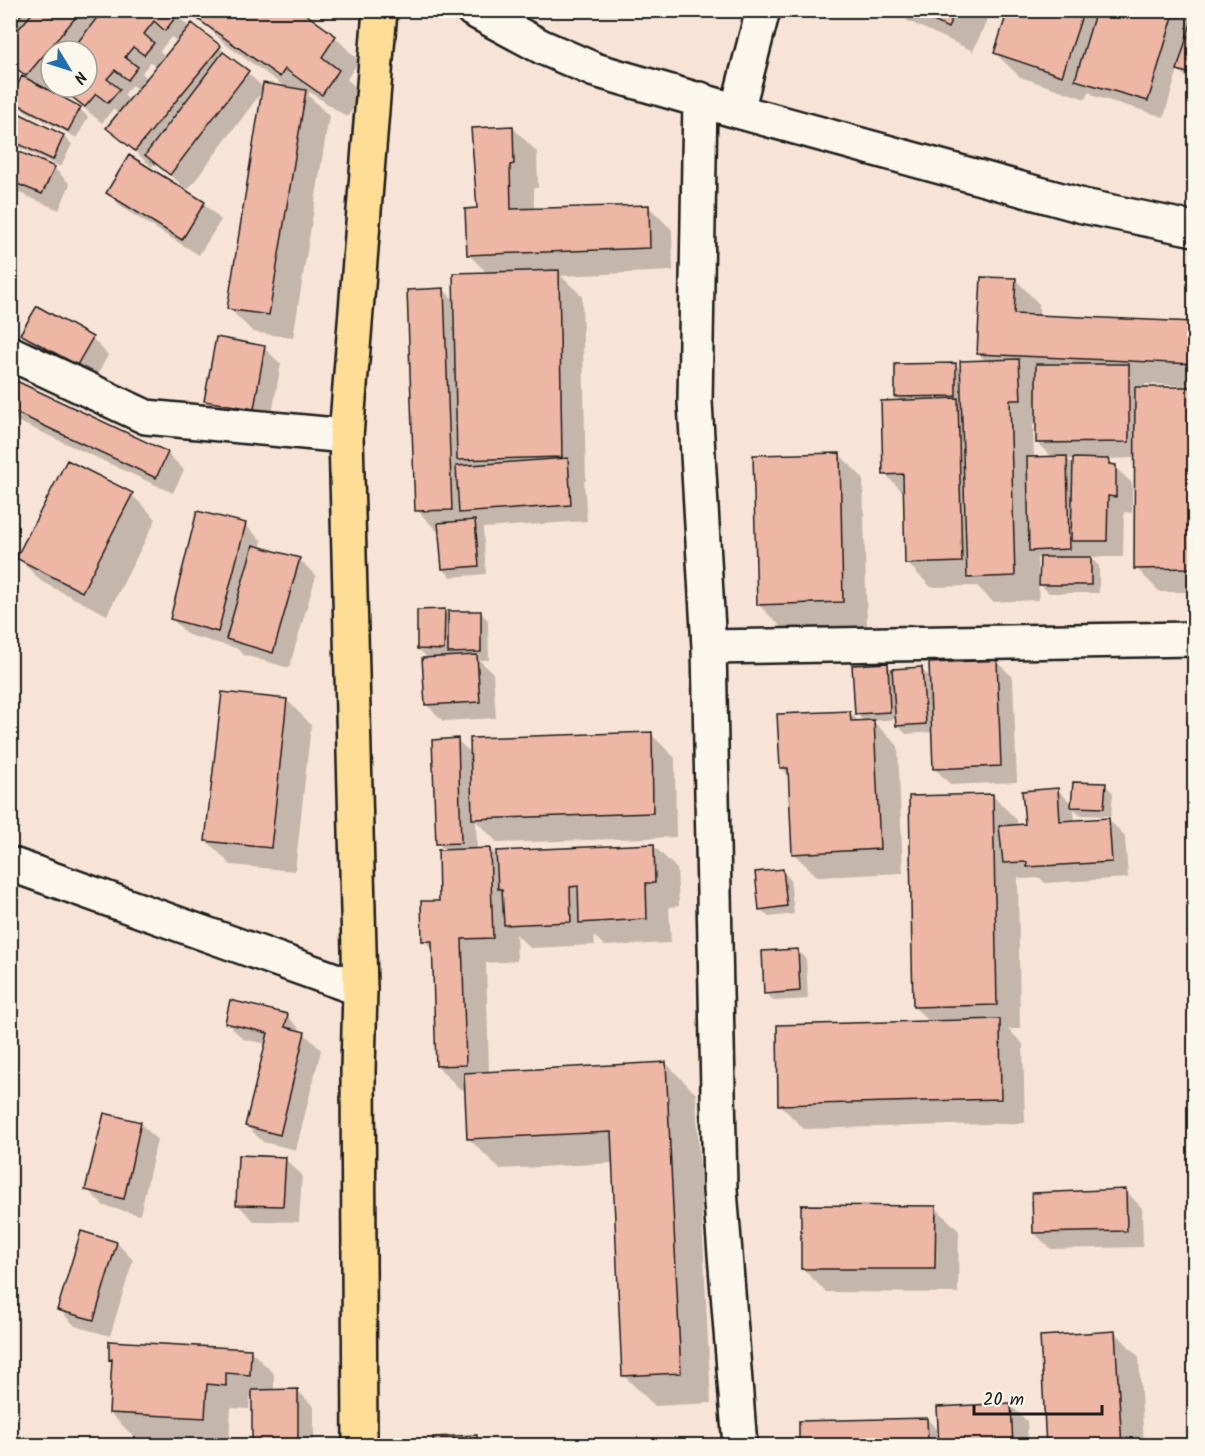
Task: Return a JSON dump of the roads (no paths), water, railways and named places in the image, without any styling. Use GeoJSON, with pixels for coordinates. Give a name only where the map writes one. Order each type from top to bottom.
{"type":"FeatureCollection","features":[{"type":"Feature","properties":{"kind":"main road"},"geometry":{"type":"LineString","coordinates":[[360,1446],[360,989],[346,436],[380,10]]}},
{"type":"Feature","properties":{"kind":"street"},"geometry":{"type":"LineString","coordinates":[[473,10],[542,47],[595,70],[1083,206],[1194,229]]}},
{"type":"Feature","properties":{"kind":"street"},"geometry":{"type":"LineString","coordinates":[[737,111],[763,10]]}},
{"type":"Feature","properties":{"kind":"street"},"geometry":{"type":"LineString","coordinates":[[700,99],[695,402],[709,647],[720,1190],[740,1446]]}},
{"type":"Feature","properties":{"kind":"street"},"geometry":{"type":"LineString","coordinates":[[10,353],[146,417],[346,436]]}},
{"type":"Feature","properties":{"kind":"street"},"geometry":{"type":"LineString","coordinates":[[709,647],[1194,639]]}},
{"type":"Feature","properties":{"kind":"street"},"geometry":{"type":"LineString","coordinates":[[10,864],[360,989]]}}]}
